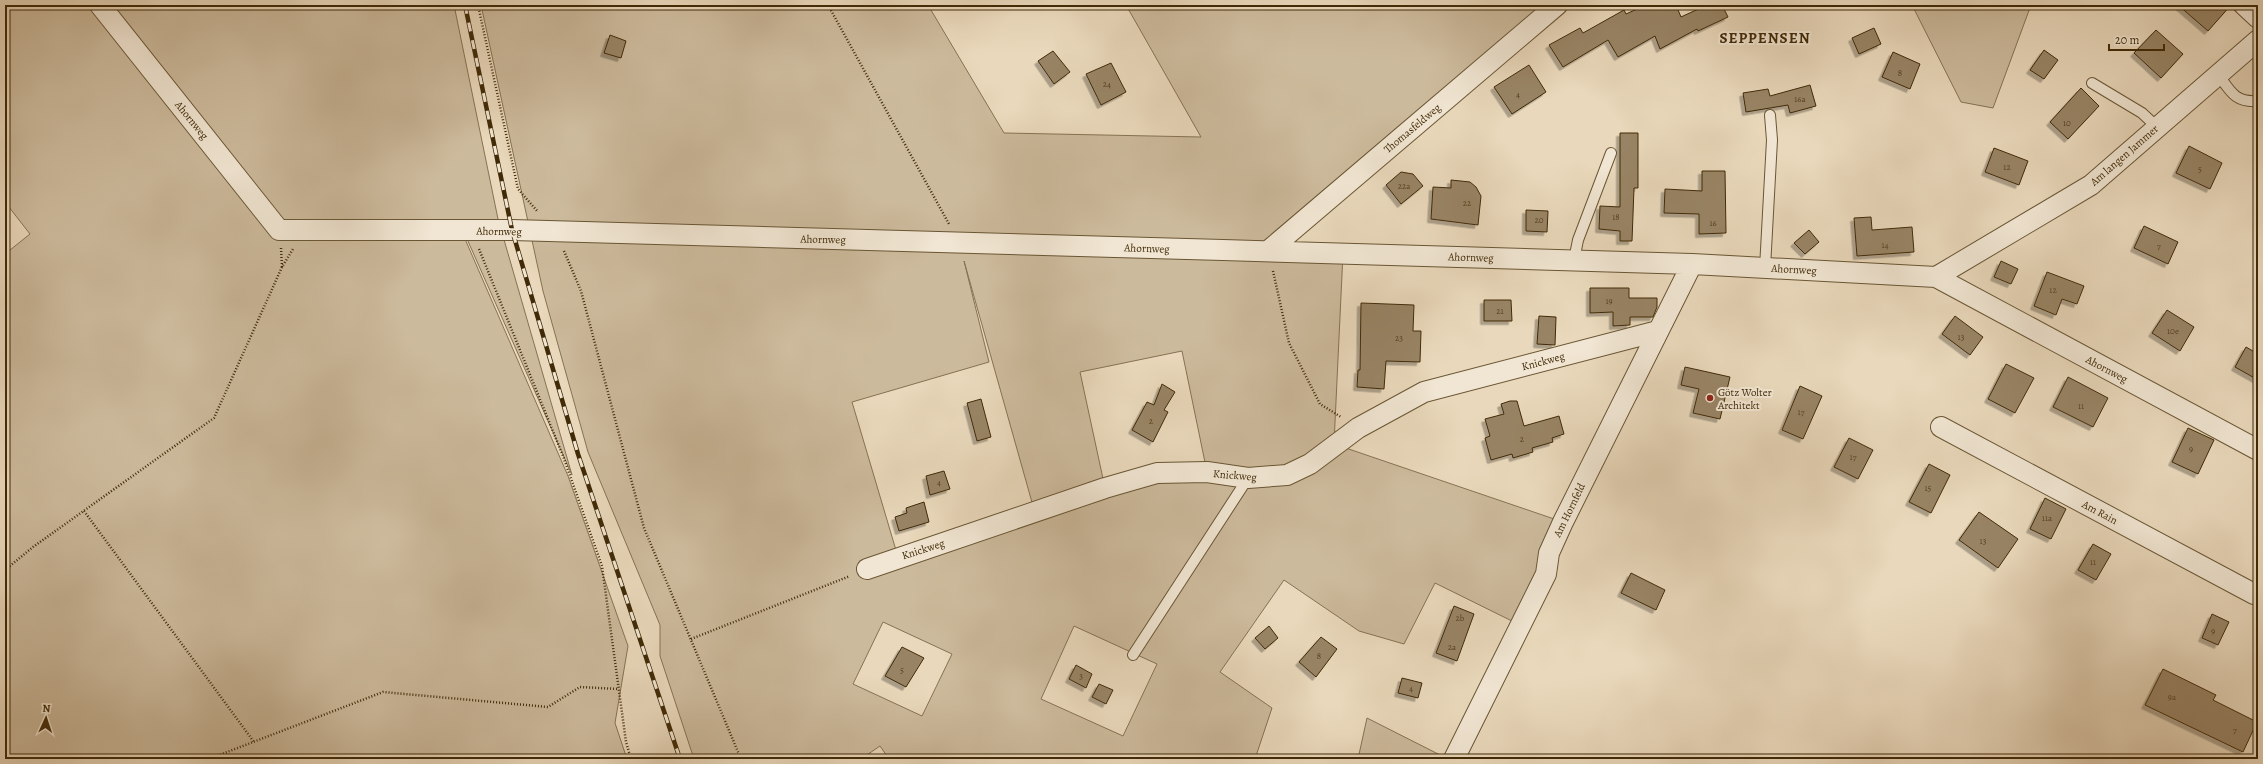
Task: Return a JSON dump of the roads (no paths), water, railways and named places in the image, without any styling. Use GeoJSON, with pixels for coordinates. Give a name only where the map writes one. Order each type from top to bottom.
{"type":"FeatureCollection","features":[{"type":"Feature","properties":{"kind":"street","name":"Ahornweg"},"geometry":{"type":"LineString","coordinates":[[100,5],[279,230],[471,230],[1268,251],[1692,264],[1936,277],[2258,450]]}},
{"type":"Feature","properties":{"kind":"street","name":"Thomasfeldweg"},"geometry":{"type":"LineString","coordinates":[[1268,251],[1557,5]]}},
{"type":"Feature","properties":{"kind":"street"},"geometry":{"type":"LineString","coordinates":[[2244,5],[2258,18]]}},
{"type":"Feature","properties":{"kind":"street","name":"Am langen Jammer"},"geometry":{"type":"LineString","coordinates":[[1936,277],[2091,185],[2258,40]]}},
{"type":"Feature","properties":{"kind":"street","name":"Am Hornfeld"},"geometry":{"type":"LineString","coordinates":[[1454,759],[1546,574],[1549,553],[1692,264]]}},
{"type":"Feature","properties":{"kind":"street","name":"Knickweg"},"geometry":{"type":"LineString","coordinates":[[867,569],[1105,488],[1157,473],[1207,472],[1248,478],[1287,475],[1310,464],[1358,428],[1424,392],[1658,331]]}},
{"type":"Feature","properties":{"kind":"street","name":"Am Rain"},"geometry":{"type":"LineString","coordinates":[[1942,427],[2254,594],[2258,593]]}},
{"type":"Feature","properties":{"kind":"lane"},"geometry":{"type":"LineString","coordinates":[[2218,74],[2231,92],[2240,100],[2248,102],[2258,101]]}},
{"type":"Feature","properties":{"kind":"lane"},"geometry":{"type":"LineString","coordinates":[[2092,83],[2142,113],[2157,127]]}},
{"type":"Feature","properties":{"kind":"lane"},"geometry":{"type":"LineString","coordinates":[[1765,268],[1772,140],[1770,115]]}},
{"type":"Feature","properties":{"kind":"lane"},"geometry":{"type":"LineString","coordinates":[[1574,260],[1578,240],[1611,153]]}},
{"type":"Feature","properties":{"kind":"lane"},"geometry":{"type":"LineString","coordinates":[[1133,655],[1248,478]]}},
{"type":"Feature","properties":{"kind":"railway"},"geometry":{"type":"LineString","coordinates":[[465,5],[512,230],[578,454],[680,759]]}},
{"type":"Feature","properties":{"kind":"place","name":"Götz Wolter Architekt"},"geometry":{"type":"Point","coordinates":[1710,398]}},
{"type":"Feature","properties":{"kind":"district","name":"SEPPENSEN"},"geometry":{"type":"Point","coordinates":[1765,38]}}]}
